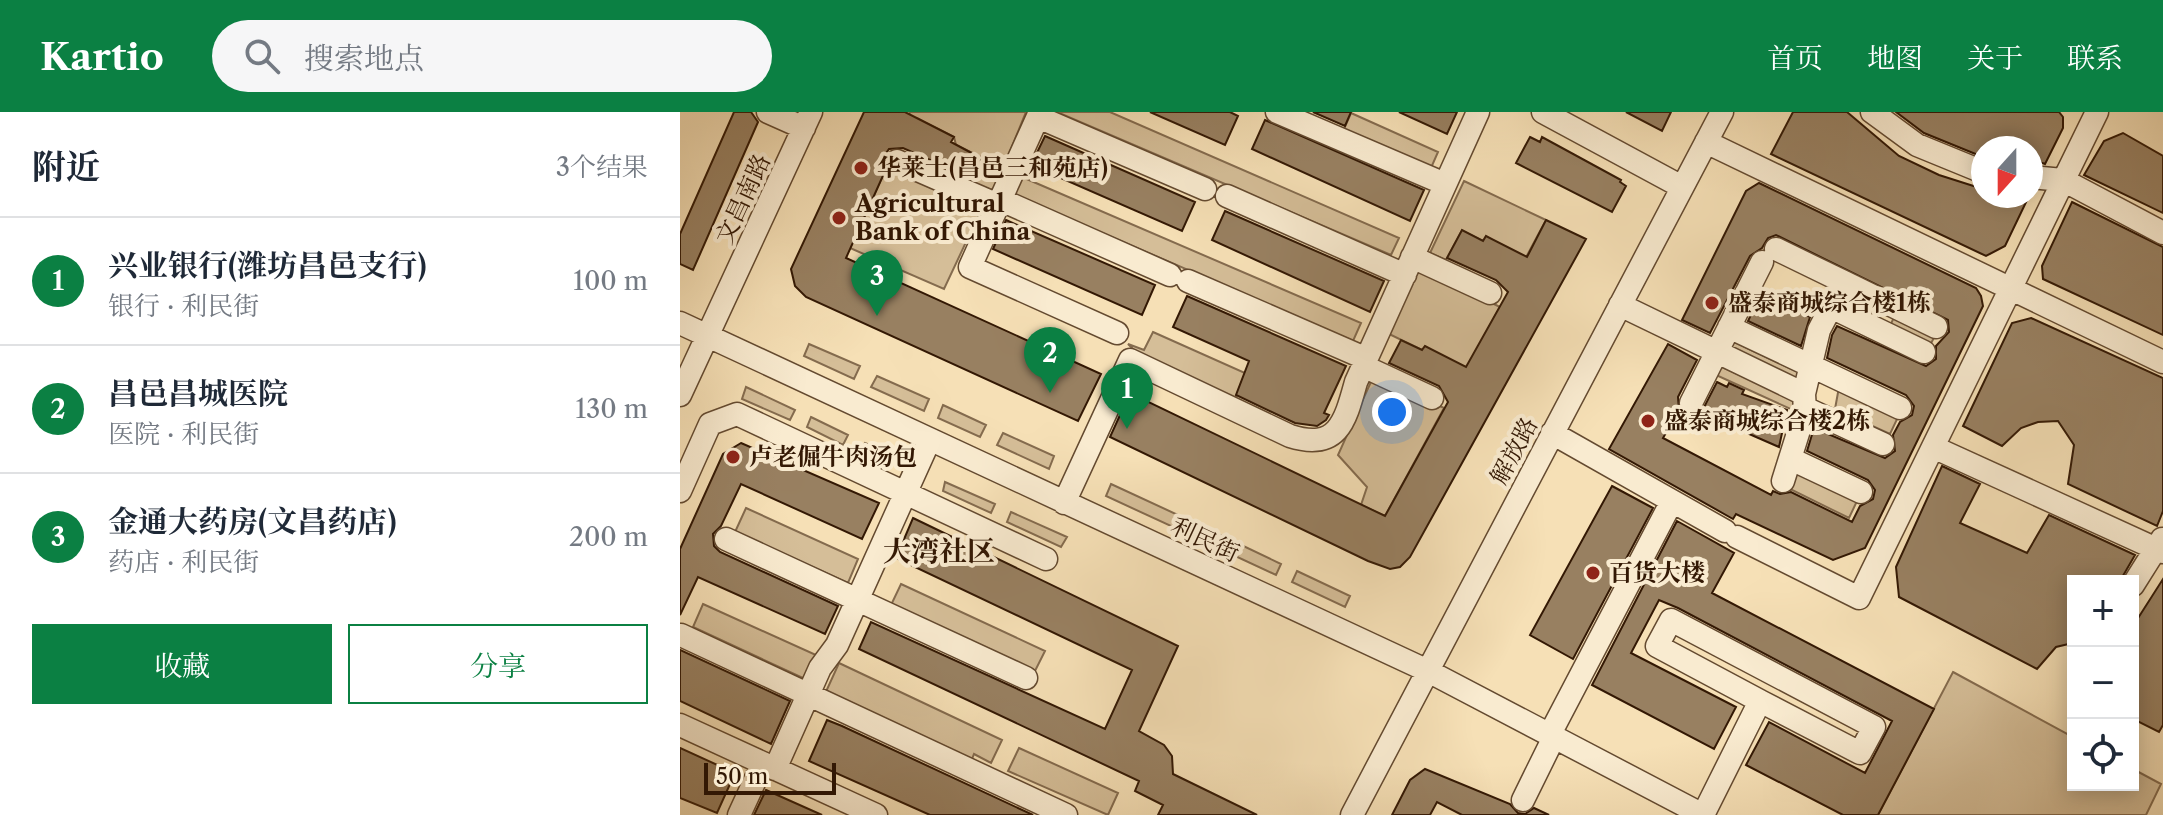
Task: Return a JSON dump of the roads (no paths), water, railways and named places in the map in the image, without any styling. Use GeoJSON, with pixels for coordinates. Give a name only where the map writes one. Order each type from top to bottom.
{"type":"FeatureCollection","features":[{"type":"Feature","properties":{"kind":"street"},"geometry":{"type":"LineString","coordinates":[[768,112],[807,120]]}},
{"type":"Feature","properties":{"kind":"street"},"geometry":{"type":"LineString","coordinates":[[1277,112],[1445,184]]}},
{"type":"Feature","properties":{"kind":"street"},"geometry":{"type":"LineString","coordinates":[[1064,503],[1130,360],[1307,442],[1324,441],[1340,427],[1365,362],[1478,112]]}},
{"type":"Feature","properties":{"kind":"street"},"geometry":{"type":"LineString","coordinates":[[1543,112],[1682,187]]}},
{"type":"Feature","properties":{"kind":"street","name":"解放路"},"geometry":{"type":"LineString","coordinates":[[1352,815],[1722,112]]}},
{"type":"Feature","properties":{"kind":"street"},"geometry":{"type":"LineString","coordinates":[[1872,112],[1917,145],[1971,167]]}},
{"type":"Feature","properties":{"kind":"street"},"geometry":{"type":"LineString","coordinates":[[1552,433],[1731,534],[1859,598],[2009,286],[2097,112]]}},
{"type":"Feature","properties":{"kind":"street"},"geometry":{"type":"LineString","coordinates":[[1117,333],[970,267],[1039,115],[1216,193],[1408,266],[1490,293]]}},
{"type":"Feature","properties":{"kind":"street","name":"文昌南路"},"geometry":{"type":"LineString","coordinates":[[680,395],[807,120]]}},
{"type":"Feature","properties":{"kind":"street"},"geometry":{"type":"LineString","coordinates":[[1706,142],[2163,362]]}},
{"type":"Feature","properties":{"kind":"street"},"geometry":{"type":"LineString","coordinates":[[897,161],[1179,278],[1365,362],[1432,398]]}},
{"type":"Feature","properties":{"kind":"street"},"geometry":{"type":"LineString","coordinates":[[2043,178],[2063,180],[2163,233]]}},
{"type":"Feature","properties":{"kind":"street"},"geometry":{"type":"LineString","coordinates":[[1691,403],[1769,256],[1844,282],[1936,327]]}},
{"type":"Feature","properties":{"kind":"street"},"geometry":{"type":"LineString","coordinates":[[1783,481],[1791,459],[1819,330],[1844,282]]}},
{"type":"Feature","properties":{"kind":"street"},"geometry":{"type":"LineString","coordinates":[[1620,305],[1716,353],[1883,444]]}},
{"type":"Feature","properties":{"kind":"street"},"geometry":{"type":"LineString","coordinates":[[1831,307],[1924,352]]}},
{"type":"Feature","properties":{"kind":"street","name":"利民街"},"geometry":{"type":"LineString","coordinates":[[680,323],[1428,671],[1703,815]]}},
{"type":"Feature","properties":{"kind":"street"},"geometry":{"type":"LineString","coordinates":[[1729,327],[1900,408]]}},
{"type":"Feature","properties":{"kind":"street"},"geometry":{"type":"LineString","coordinates":[[680,491],[710,424],[737,414],[1046,559]]}},
{"type":"Feature","properties":{"kind":"street"},"geometry":{"type":"LineString","coordinates":[[739,815],[769,766],[820,668],[837,645],[929,441]]}},
{"type":"Feature","properties":{"kind":"street"},"geometry":{"type":"LineString","coordinates":[[1933,447],[2161,546],[2139,577]]}},
{"type":"Feature","properties":{"kind":"street"},"geometry":{"type":"LineString","coordinates":[[1791,459],[1861,492]]}},
{"type":"Feature","properties":{"kind":"street"},"geometry":{"type":"LineString","coordinates":[[1523,800],[1552,736],[1672,501]]}},
{"type":"Feature","properties":{"kind":"street"},"geometry":{"type":"LineString","coordinates":[[726,539],[1026,678]]}},
{"type":"Feature","properties":{"kind":"street"},"geometry":{"type":"LineString","coordinates":[[1671,620],[1874,727],[1860,753],[1760,701],[1657,646],[1671,620]]}},
{"type":"Feature","properties":{"kind":"street"},"geometry":{"type":"LineString","coordinates":[[681,635],[1066,815]]}},
{"type":"Feature","properties":{"kind":"street"},"geometry":{"type":"LineString","coordinates":[[1703,815],[1760,701]]}},
{"type":"Feature","properties":{"kind":"street"},"geometry":{"type":"LineString","coordinates":[[680,725],[876,815]]}},
{"type":"Feature","properties":{"kind":"tunnel"},"geometry":{"type":"LineString","coordinates":[[1837,295],[1881,316]]}},
{"type":"Feature","properties":{"kind":"place","name":"华莱士(昌邑三和苑店)"},"geometry":{"type":"Point","coordinates":[861,168]}},
{"type":"Feature","properties":{"kind":"place","name":"Agricultural Bank of China"},"geometry":{"type":"Point","coordinates":[839,218]}},
{"type":"Feature","properties":{"kind":"place","name":"盛泰商城综合楼1栋"},"geometry":{"type":"Point","coordinates":[1712,303]}},
{"type":"Feature","properties":{"kind":"place","name":"金通大药房(文昌药店)"},"geometry":{"type":"Point","coordinates":[877,316]}},
{"type":"Feature","properties":{"kind":"place","name":"昌邑昌城医院"},"geometry":{"type":"Point","coordinates":[1050,393]}},
{"type":"Feature","properties":{"kind":"place","name":"盛泰商城综合楼2栋"},"geometry":{"type":"Point","coordinates":[1648,421]}},
{"type":"Feature","properties":{"kind":"place","name":"兴业银行(潍坊昌邑支行)"},"geometry":{"type":"Point","coordinates":[1127,429]}},
{"type":"Feature","properties":{"kind":"place","name":"卢老倔牛肉汤包"},"geometry":{"type":"Point","coordinates":[733,457]}},
{"type":"Feature","properties":{"kind":"place","name":"百货大楼"},"geometry":{"type":"Point","coordinates":[1593,573]}},
{"type":"Feature","properties":{"kind":"district","name":"大湾社区"},"geometry":{"type":"Point","coordinates":[939,551]}}]}
